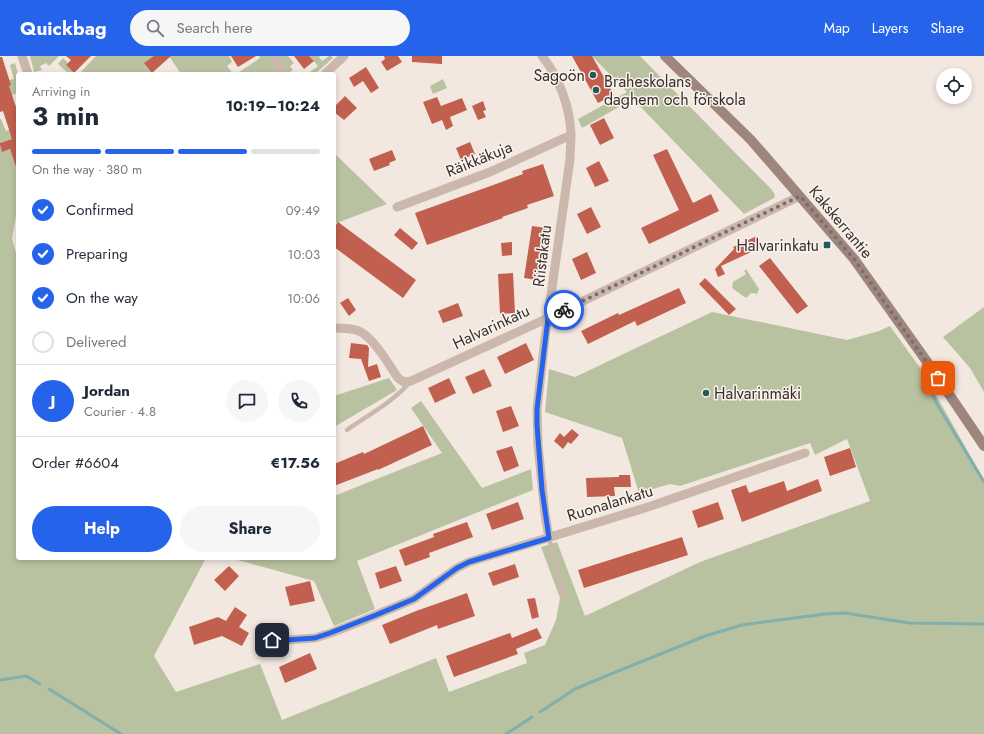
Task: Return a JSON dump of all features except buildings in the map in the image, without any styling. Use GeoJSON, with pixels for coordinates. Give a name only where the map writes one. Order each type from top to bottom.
{"type":"FeatureCollection","features":[{"type":"Feature","properties":{"kind":"main road","name":"Kakskerrantie"},"geometry":{"type":"LineString","coordinates":[[665,56],[751,140],[854,259],[930,366],[984,446]]}},
{"type":"Feature","properties":{"kind":"street"},"geometry":{"type":"LineString","coordinates":[[22,56],[27,72]]}},
{"type":"Feature","properties":{"kind":"street"},"geometry":{"type":"LineString","coordinates":[[273,56],[284,72]]}},
{"type":"Feature","properties":{"kind":"street"},"geometry":{"type":"LineString","coordinates":[[327,72],[344,56]]}},
{"type":"Feature","properties":{"kind":"street","name":"Riistakatu"},"geometry":{"type":"LineString","coordinates":[[542,56],[554,73],[560,88],[566,105],[571,135],[570,159],[537,409],[542,490],[549,538]]}},
{"type":"Feature","properties":{"kind":"street","name":"Räikkäkuja"},"geometry":{"type":"LineString","coordinates":[[396,207],[490,172],[571,135]]}},
{"type":"Feature","properties":{"kind":"street","name":"Halvarinkatu"},"geometry":{"type":"LineString","coordinates":[[411,381],[548,318],[800,196]]}},
{"type":"Feature","properties":{"kind":"street"},"geometry":{"type":"LineString","coordinates":[[336,328],[352,329],[360,332],[373,343],[398,378],[404,382],[411,381]]}},
{"type":"Feature","properties":{"kind":"street","name":"Ruonalankatu"},"geometry":{"type":"LineString","coordinates":[[272,640],[301,640],[315,638],[330,633],[414,599],[457,568],[469,562],[683,495],[804,453]]}},
{"type":"Feature","properties":{"kind":"lane"},"geometry":{"type":"LineString","coordinates":[[347,430],[384,405],[405,388],[411,381]]}},
{"type":"Feature","properties":{"kind":"lane"},"geometry":{"type":"LineString","coordinates":[[549,538],[564,597]]}},
{"type":"Feature","properties":{"kind":"green space"},"geometry":{"type":"Polygon","coordinates":[[[30,56],[59,56],[49,66],[46,63],[40,66],[42,70],[34,72],[30,56]]]}},
{"type":"Feature","properties":{"kind":"green space"},"geometry":{"type":"Polygon","coordinates":[[[96,56],[159,56],[145,63],[151,72],[81,72],[96,56]]]}},
{"type":"Feature","properties":{"kind":"green space"},"geometry":{"type":"Polygon","coordinates":[[[169,56],[229,56],[232,62],[227,66],[232,72],[180,72],[169,56]]]}},
{"type":"Feature","properties":{"kind":"green space"},"geometry":{"type":"Polygon","coordinates":[[[259,56],[269,56],[280,72],[239,72],[260,58],[259,56]]]}},
{"type":"Feature","properties":{"kind":"green space"},"geometry":{"type":"Polygon","coordinates":[[[277,56],[288,56],[294,63],[290,66],[293,70],[288,72],[277,56]]]}},
{"type":"Feature","properties":{"kind":"green space"},"geometry":{"type":"Polygon","coordinates":[[[309,56],[320,56],[319,57],[322,61],[329,56],[333,58],[317,72],[310,72],[318,66],[309,56]]]}},
{"type":"Feature","properties":{"kind":"green space"},"geometry":{"type":"Polygon","coordinates":[[[592,56],[640,56],[772,190],[775,195],[774,198],[744,214],[633,99],[582,128],[578,119],[627,92],[592,56]]]}},
{"type":"Feature","properties":{"kind":"green space"},"geometry":{"type":"Polygon","coordinates":[[[63,58],[68,63],[66,65],[73,72],[67,72],[58,64],[63,58]]]}},
{"type":"Feature","properties":{"kind":"green space"},"geometry":{"type":"Polygon","coordinates":[[[15,63],[17,72],[16,72],[16,94],[12,95],[13,98],[0,102],[0,89],[9,80],[14,79],[10,65],[15,63]]]}},
{"type":"Feature","properties":{"kind":"green space"},"geometry":{"type":"Polygon","coordinates":[[[443,79],[447,88],[433,94],[430,86],[443,79]]]}},
{"type":"Feature","properties":{"kind":"green space"},"geometry":{"type":"Polygon","coordinates":[[[1,119],[6,131],[16,128],[16,138],[0,143],[1,119]]]}},
{"type":"Feature","properties":{"kind":"green space"},"geometry":{"type":"Polygon","coordinates":[[[0,145],[2,151],[10,149],[16,167],[16,216],[12,239],[16,253],[16,560],[205,560],[154,656],[176,692],[260,664],[282,720],[436,658],[449,692],[527,663],[524,653],[545,645],[556,620],[560,598],[541,547],[557,542],[585,616],[700,562],[870,501],[847,439],[815,455],[810,443],[680,486],[670,484],[639,493],[622,438],[545,412],[549,369],[575,377],[712,312],[847,340],[879,331],[890,326],[923,372],[984,480],[984,734],[0,734],[0,145]]]}},
{"type":"Feature","properties":{"kind":"green space"},"geometry":{"type":"Polygon","coordinates":[[[336,155],[387,204],[336,223],[336,155]]]}},
{"type":"Feature","properties":{"kind":"green space"},"geometry":{"type":"Polygon","coordinates":[[[746,269],[759,289],[757,294],[751,293],[746,298],[732,288],[733,282],[746,274],[744,271],[746,269]]]}},
{"type":"Feature","properties":{"kind":"green space"},"geometry":{"type":"Polygon","coordinates":[[[984,307],[984,392],[970,368],[943,337],[984,307]]]}},
{"type":"Feature","properties":{"kind":"green space"},"geometry":{"type":"Polygon","coordinates":[[[389,378],[397,390],[336,426],[336,395],[389,378]]]}},
{"type":"Feature","properties":{"kind":"green space"},"geometry":{"type":"Polygon","coordinates":[[[421,401],[482,488],[531,469],[533,490],[357,561],[375,609],[334,626],[314,581],[237,560],[336,560],[336,495],[442,453],[411,408],[421,401]]]}},
{"type":"Feature","properties":{"kind":"waterway"},"geometry":{"type":"LineString","coordinates":[[926,381],[937,404],[984,482]]}},
{"type":"Feature","properties":{"kind":"waterway"},"geometry":{"type":"LineString","coordinates":[[540,712],[575,689],[705,636],[742,625],[825,614],[845,613],[909,623],[984,624]]}},
{"type":"Feature","properties":{"kind":"waterway"},"geometry":{"type":"LineString","coordinates":[[0,680],[26,676],[40,684]]}},
{"type":"Feature","properties":{"kind":"waterway"},"geometry":{"type":"LineString","coordinates":[[49,689],[121,734]]}},
{"type":"Feature","properties":{"kind":"waterway"},"geometry":{"type":"LineString","coordinates":[[506,734],[532,717]]}},
{"type":"Feature","properties":{"kind":"way so far"},"geometry":{"type":"LineString","coordinates":[[564,310],[800,196],[854,259],[938,378]]}},
{"type":"Feature","properties":{"kind":"place","name":"Sagoön"},"geometry":{"type":"Point","coordinates":[593,75]}},
{"type":"Feature","properties":{"kind":"place","name":"Braheskolans daghem och förskola"},"geometry":{"type":"Point","coordinates":[596,90]}},
{"type":"Feature","properties":{"kind":"place","name":"Halvarinkatu"},"geometry":{"type":"Point","coordinates":[827,245]}},
{"type":"Feature","properties":{"kind":"place","name":"Halvarinmäki"},"geometry":{"type":"Point","coordinates":[706,393]}},
{"type":"Feature","properties":{"kind":"route"},"geometry":{"type":"LineString","coordinates":[[272,640],[301,640],[315,638],[330,633],[401,606],[414,599],[457,568],[469,562],[549,538],[538,445],[537,409],[548,318],[564,310]]}}]}
